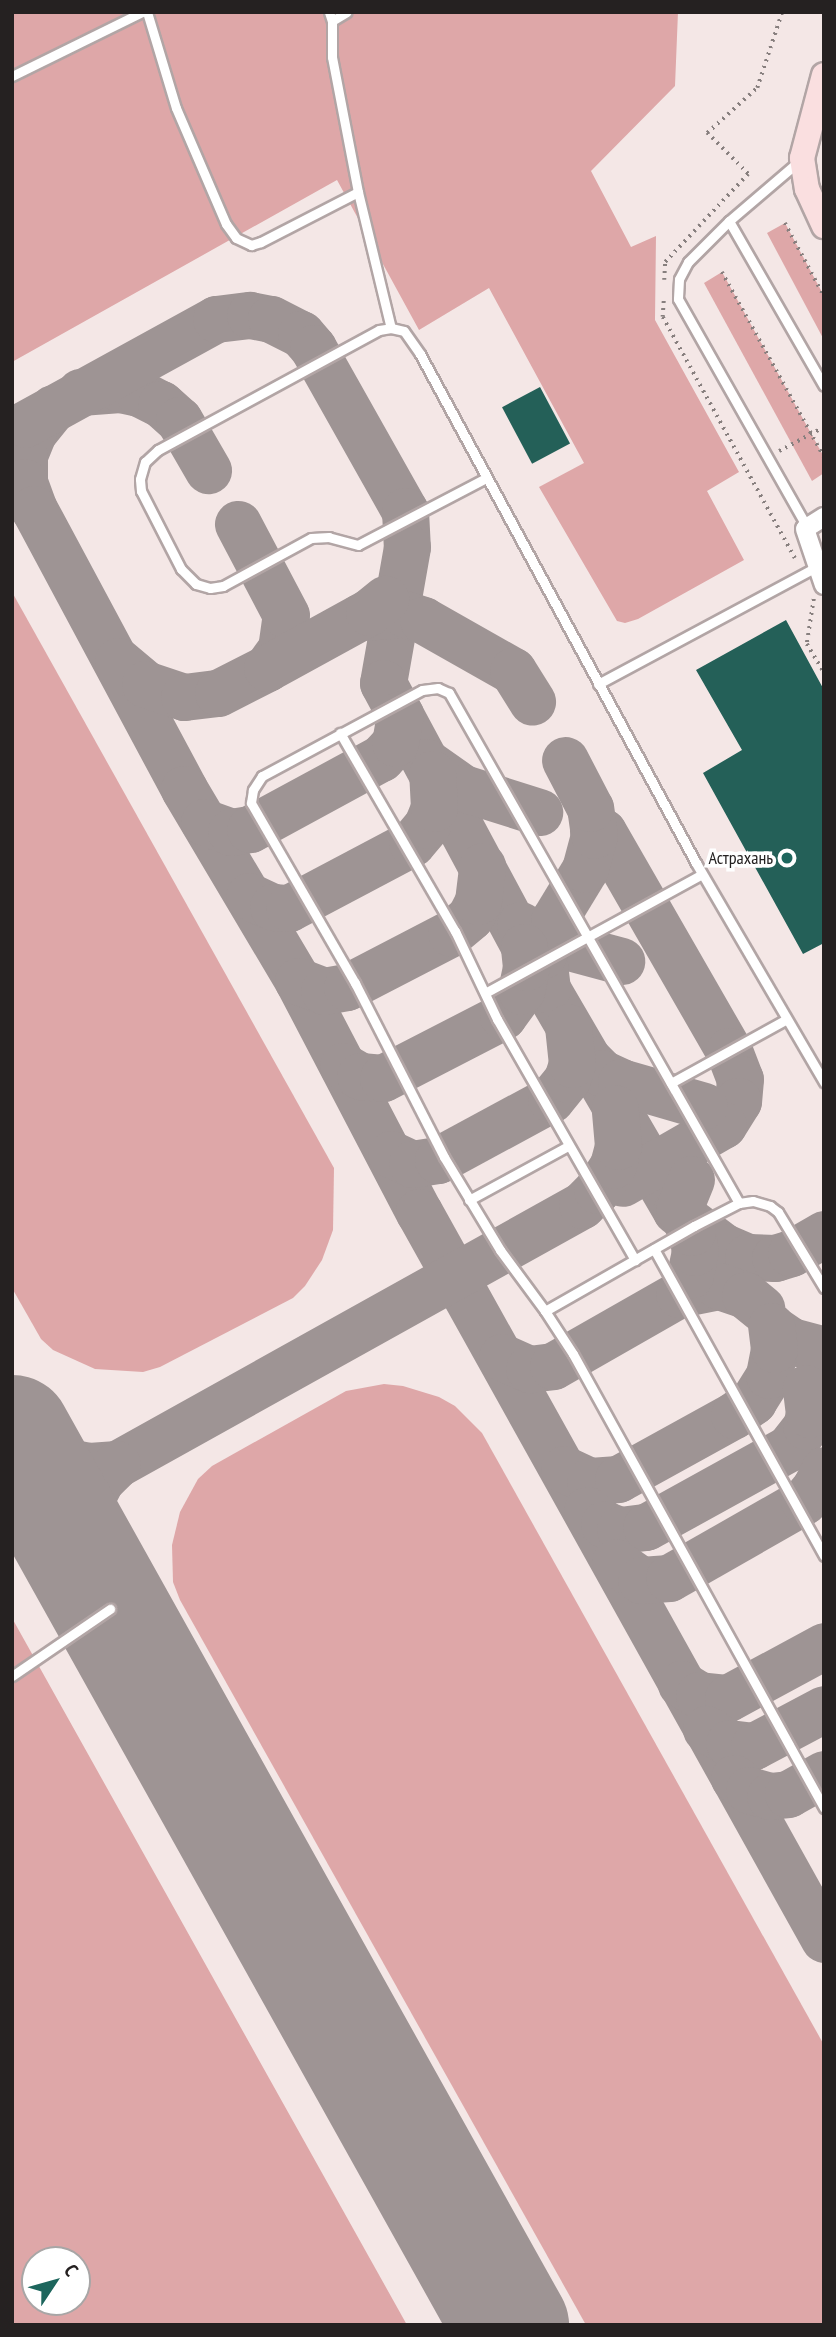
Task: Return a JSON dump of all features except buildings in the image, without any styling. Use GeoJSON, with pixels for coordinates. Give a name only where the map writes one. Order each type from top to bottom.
{"type":"FeatureCollection","features":[{"type":"Feature","properties":{"kind":"main road"},"geometry":{"type":"LineString","coordinates":[[824,75],[802,158],[807,189],[824,226]]}},
{"type":"Feature","properties":{"kind":"street"},"geometry":{"type":"LineString","coordinates":[[824,517],[805,529],[811,570],[824,584]]}},
{"type":"Feature","properties":{"kind":"lane"},"geometry":{"type":"LineString","coordinates":[[12,76],[142,12]]}},
{"type":"Feature","properties":{"kind":"lane"},"geometry":{"type":"LineString","coordinates":[[147,12],[176,108],[226,224],[236,238],[244,243],[261,242],[358,192]]}},
{"type":"Feature","properties":{"kind":"lane"},"geometry":{"type":"LineString","coordinates":[[347,12],[330,16],[332,57],[358,192],[391,328]]}},
{"type":"Feature","properties":{"kind":"lane"},"geometry":{"type":"LineString","coordinates":[[802,158],[729,221],[688,262],[679,279],[678,299],[807,527]]}},
{"type":"Feature","properties":{"kind":"lane"},"geometry":{"type":"LineString","coordinates":[[729,221],[824,386]]}},
{"type":"Feature","properties":{"kind":"lane"},"geometry":{"type":"LineString","coordinates":[[486,478],[358,545],[329,537],[311,538],[215,588],[196,584],[181,569],[141,491],[142,470],[149,457],[379,330],[391,328],[404,331],[411,338],[702,874],[824,1082]]}},
{"type":"Feature","properties":{"kind":"lane"},"geometry":{"type":"LineString","coordinates":[[598,684],[811,570]]}},
{"type":"Feature","properties":{"kind":"lane"},"geometry":{"type":"LineString","coordinates":[[739,1203],[449,693],[438,688],[422,690],[262,776],[253,790],[251,803],[309,899],[469,1200],[500,1250],[545,1311],[638,1468],[824,1808]]}},
{"type":"Feature","properties":{"kind":"lane"},"geometry":{"type":"LineString","coordinates":[[340,733],[455,931],[485,993],[568,1146],[635,1260]]}},
{"type":"Feature","properties":{"kind":"lane"},"geometry":{"type":"LineString","coordinates":[[485,993],[702,874]]}},
{"type":"Feature","properties":{"kind":"lane"},"geometry":{"type":"LineString","coordinates":[[671,1083],[787,1019]]}},
{"type":"Feature","properties":{"kind":"lane"},"geometry":{"type":"LineString","coordinates":[[469,1200],[568,1146]]}},
{"type":"Feature","properties":{"kind":"lane"},"geometry":{"type":"LineString","coordinates":[[545,1311],[739,1203],[761,1202],[778,1212],[824,1289]]}},
{"type":"Feature","properties":{"kind":"lane"},"geometry":{"type":"LineString","coordinates":[[654,1249],[824,1556]]}},
{"type":"Feature","properties":{"kind":"lane"},"geometry":{"type":"LineString","coordinates":[[12,1676],[110,1609]]}},
{"type":"Feature","properties":{"kind":"path"},"geometry":{"type":"LineString","coordinates":[[782,12],[757,88],[707,133],[748,174],[665,262],[663,317],[746,468],[811,570],[815,594],[807,644],[824,672]]}},
{"type":"Feature","properties":{"kind":"path"},"geometry":{"type":"LineString","coordinates":[[785,223],[824,296]]}},
{"type":"Feature","properties":{"kind":"path"},"geometry":{"type":"LineString","coordinates":[[722,272],[824,457]]}},
{"type":"Feature","properties":{"kind":"path"},"geometry":{"type":"LineString","coordinates":[[746,468],[824,427]]}},
{"type":"Feature","properties":{"kind":"shaded area"},"geometry":{"type":"Polygon","coordinates":[[[12,12],[678,12],[675,86],[591,171],[631,247],[656,236],[655,320],[739,472],[707,491],[744,560],[638,619],[625,623],[617,621],[539,487],[584,463],[489,288],[419,330],[337,180],[12,362],[12,12]]]}},
{"type":"Feature","properties":{"kind":"shaded area"},"geometry":{"type":"Polygon","coordinates":[[[785,223],[824,296],[824,340],[767,233],[785,223]]]}},
{"type":"Feature","properties":{"kind":"shaded area"},"geometry":{"type":"Polygon","coordinates":[[[722,272],[824,457],[824,473],[812,481],[704,283],[722,272]]]}},
{"type":"Feature","properties":{"kind":"shaded area"},"geometry":{"type":"Polygon","coordinates":[[[12,592],[334,1168],[333,1230],[322,1260],[305,1286],[293,1298],[160,1367],[143,1372],[95,1369],[53,1350],[41,1339],[12,1288],[12,592]]]}},
{"type":"Feature","properties":{"kind":"shaded area"},"geometry":{"type":"Polygon","coordinates":[[[384,1384],[403,1386],[439,1397],[455,1406],[482,1433],[824,2045],[824,2325],[586,2325],[180,1600],[173,1582],[172,1545],[180,1512],[198,1479],[212,1466],[346,1391],[384,1384]]]}},
{"type":"Feature","properties":{"kind":"shaded area"},"geometry":{"type":"Polygon","coordinates":[[[12,1618],[407,2325],[12,2325],[12,1618]]]}},
{"type":"Feature","properties":{"kind":"taxiway"},"geometry":{"type":"LineString","coordinates":[[25,424],[216,319],[250,315],[271,319],[301,334],[313,348],[405,511],[407,547],[383,683],[547,989],[675,1209]]}},
{"type":"Feature","properties":{"kind":"taxiway"},"geometry":{"type":"LineString","coordinates":[[80,392],[120,389],[139,393],[161,404],[179,420],[208,470]]}},
{"type":"Feature","properties":{"kind":"taxiway"},"geometry":{"type":"LineString","coordinates":[[53,408],[33,433],[24,455],[24,482],[34,509],[184,789],[298,981],[419,1212],[824,1939]]}},
{"type":"Feature","properties":{"kind":"taxiway"},"geometry":{"type":"LineString","coordinates":[[118,661],[145,684],[184,697],[218,693],[267,668],[281,649],[286,615],[238,524]]}},
{"type":"Feature","properties":{"kind":"taxiway"},"geometry":{"type":"LineString","coordinates":[[267,668],[369,612],[385,599]]}},
{"type":"Feature","properties":{"kind":"taxiway"},"geometry":{"type":"LineString","coordinates":[[360,617],[405,614],[423,620],[513,671],[532,701]]}},
{"type":"Feature","properties":{"kind":"taxiway"},"geometry":{"type":"LineString","coordinates":[[204,822],[231,832],[250,829],[381,758],[395,743],[400,714]]}},
{"type":"Feature","properties":{"kind":"taxiway"},"geometry":{"type":"LineString","coordinates":[[547,989],[543,955],[547,941],[554,920],[585,869],[594,835],[590,808],[565,760]]}},
{"type":"Feature","properties":{"kind":"taxiway"},"geometry":{"type":"LineString","coordinates":[[426,762],[463,788],[539,812]]}},
{"type":"Feature","properties":{"kind":"taxiway"},"geometry":{"type":"LineString","coordinates":[[249,896],[273,907],[289,908],[412,843],[427,825],[434,808],[432,774]]}},
{"type":"Feature","properties":{"kind":"taxiway"},"geometry":{"type":"LineString","coordinates":[[593,830],[603,832],[729,1051],[740,1079],[738,1101],[723,1125],[622,1183]]}},
{"type":"Feature","properties":{"kind":"taxiway"},"geometry":{"type":"LineString","coordinates":[[298,981],[324,991],[347,987],[451,933],[470,917],[478,901],[482,866]]}},
{"type":"Feature","properties":{"kind":"taxiway"},"geometry":{"type":"LineString","coordinates":[[520,925],[547,941],[621,961]]}},
{"type":"Feature","properties":{"kind":"taxiway"},"geometry":{"type":"LineString","coordinates":[[343,1066],[360,1076],[383,1078],[503,1016],[521,991],[526,967],[524,947]]}},
{"type":"Feature","properties":{"kind":"taxiway"},"geometry":{"type":"LineString","coordinates":[[391,1154],[412,1164],[438,1160],[551,1099],[567,1079],[572,1064],[568,1027]]}},
{"type":"Feature","properties":{"kind":"taxiway"},"geometry":{"type":"LineString","coordinates":[[586,1057],[602,1073],[621,1082],[704,1106]]}},
{"type":"Feature","properties":{"kind":"taxiway"},"geometry":{"type":"LineString","coordinates":[[12,1426],[24,1441],[53,1459],[89,1466],[117,1464],[582,1205],[597,1190],[613,1165],[618,1146],[615,1108]]}},
{"type":"Feature","properties":{"kind":"taxiway"},"geometry":{"type":"LineString","coordinates":[[502,1357],[529,1369],[553,1366],[679,1294],[690,1275],[695,1252],[692,1232],[679,1209],[691,1179]]}},
{"type":"Feature","properties":{"kind":"taxiway"},"geometry":{"type":"LineString","coordinates":[[676,1211],[724,1247],[748,1257],[775,1258],[791,1253],[824,1234]]}},
{"type":"Feature","properties":{"kind":"taxiway"},"geometry":{"type":"LineString","coordinates":[[679,1294],[719,1286],[745,1295],[761,1308]]}},
{"type":"Feature","properties":{"kind":"taxiway"},"geometry":{"type":"LineString","coordinates":[[564,1469],[590,1481],[618,1479],[734,1415],[753,1401],[769,1375],[774,1349],[771,1326]]}},
{"type":"Feature","properties":{"kind":"taxiway"},"geometry":{"type":"LineString","coordinates":[[772,1328],[791,1341],[824,1350]]}},
{"type":"Feature","properties":{"kind":"taxiway"},"geometry":{"type":"LineString","coordinates":[[587,1510],[604,1524],[620,1530],[646,1527],[789,1448],[806,1426],[809,1414],[806,1388]]}},
{"type":"Feature","properties":{"kind":"taxiway"},"geometry":{"type":"LineString","coordinates":[[88,1568],[85,1524],[90,1501],[100,1481],[117,1464]]}},
{"type":"Feature","properties":{"kind":"taxiway"},"geometry":{"type":"LineString","coordinates":[[615,1562],[641,1580],[669,1578],[804,1501],[815,1488],[824,1470]]}},
{"type":"Feature","properties":{"kind":"taxiway"},"geometry":{"type":"LineString","coordinates":[[681,1684],[699,1695],[728,1698],[824,1646]]}},
{"type":"Feature","properties":{"kind":"taxiway"},"geometry":{"type":"LineString","coordinates":[[706,1729],[729,1743],[754,1746],[824,1709]]}},
{"type":"Feature","properties":{"kind":"taxiway"},"geometry":{"type":"LineString","coordinates":[[734,1778],[749,1790],[770,1796],[788,1794],[824,1774]]}},
{"type":"Feature","properties":{"kind":"runway"},"geometry":{"type":"LineString","coordinates":[[12,1433],[510,2325]]}},
{"type":"Feature","properties":{"kind":"place","name":"Астрахань"},"geometry":{"type":"Point","coordinates":[787,858]}}]}
